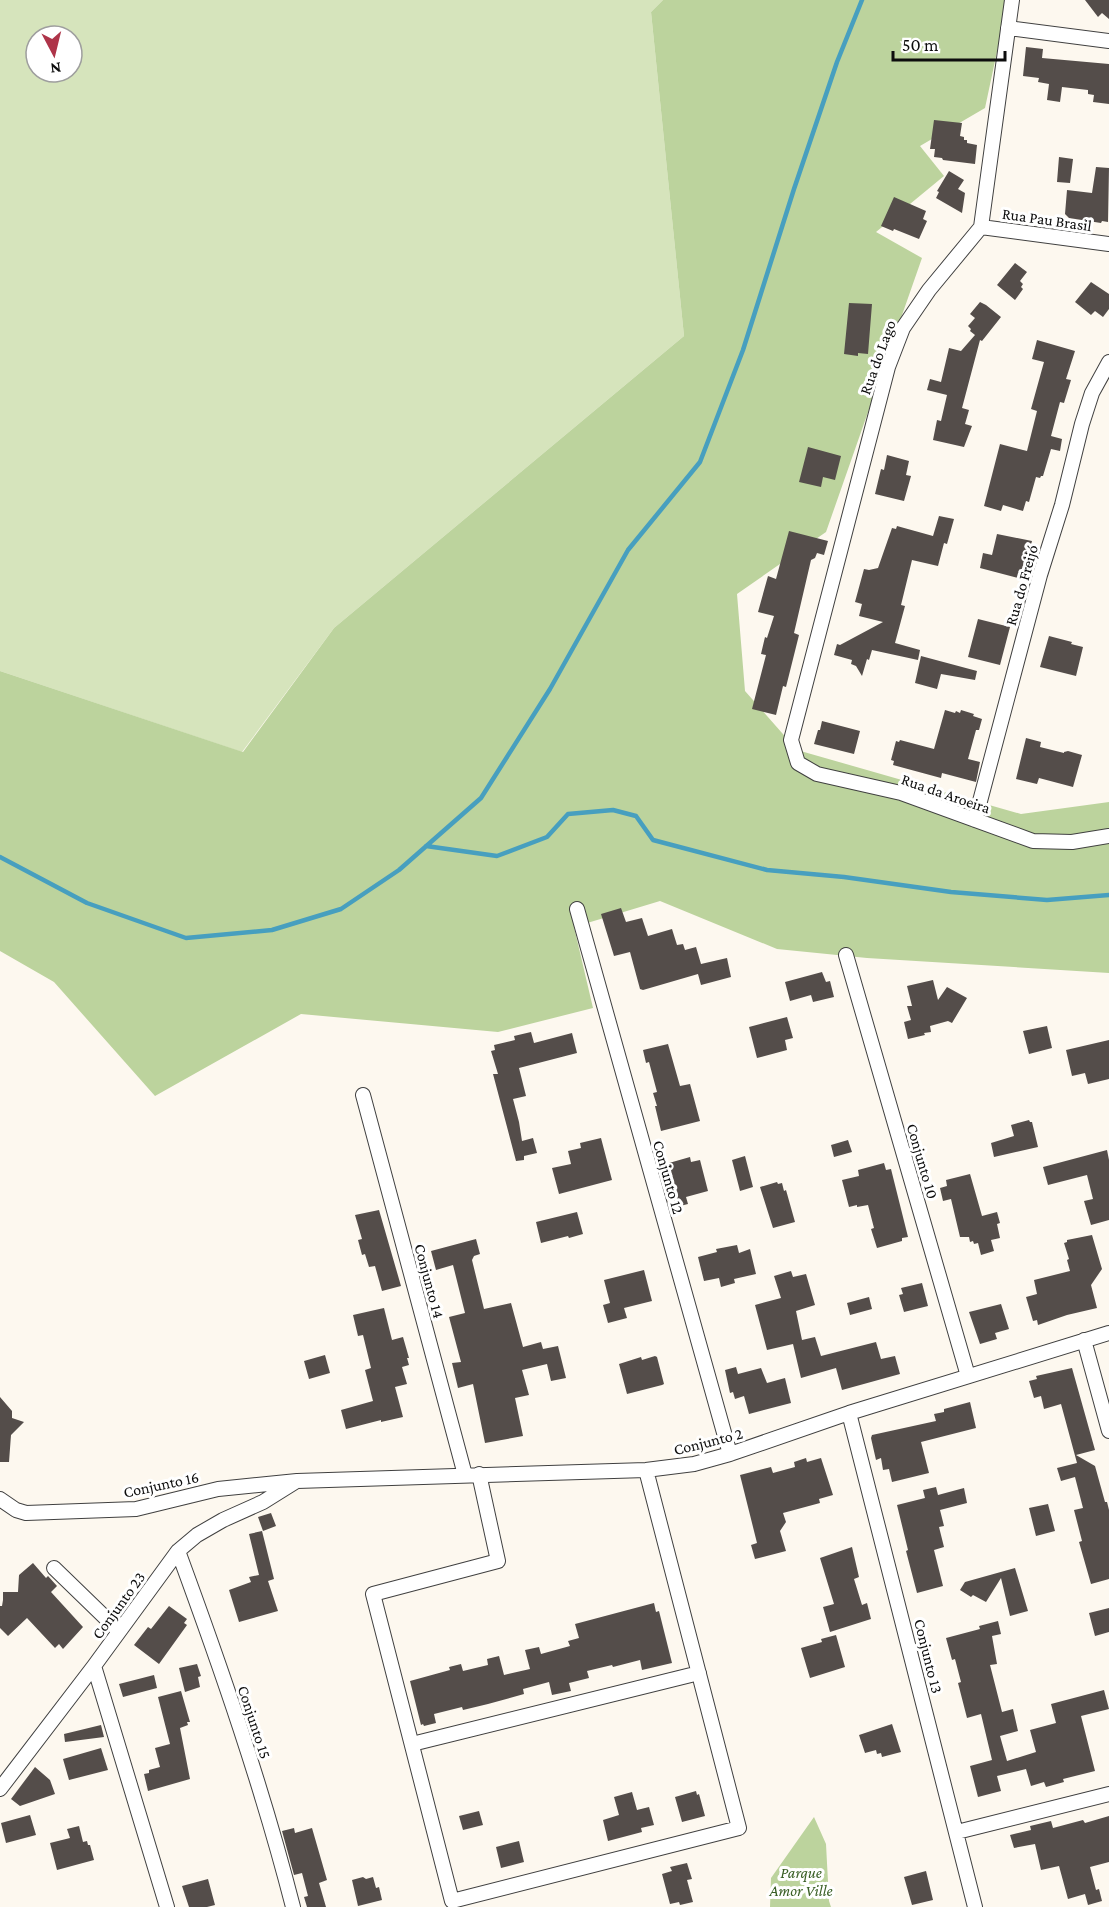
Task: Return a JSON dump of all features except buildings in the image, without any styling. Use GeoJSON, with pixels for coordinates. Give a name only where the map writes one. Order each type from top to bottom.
{"type":"FeatureCollection","features":[{"type":"Feature","properties":{"kind":"street"},"geometry":{"type":"LineString","coordinates":[[981,227],[1012,0]]}},
{"type":"Feature","properties":{"kind":"street"},"geometry":{"type":"LineString","coordinates":[[1008,28],[1109,41]]}},
{"type":"Feature","properties":{"kind":"street","name":"Rua Pau Brasil"},"geometry":{"type":"LineString","coordinates":[[981,227],[1109,244]]}},
{"type":"Feature","properties":{"kind":"street","name":"Rua do Lago"},"geometry":{"type":"LineString","coordinates":[[791,741],[888,367],[903,328],[929,290],[981,227]]}},
{"type":"Feature","properties":{"kind":"street","name":"Rua do Freijó"},"geometry":{"type":"LineString","coordinates":[[975,820],[1040,575],[1062,505],[1082,424],[1092,393],[1109,362]]}},
{"type":"Feature","properties":{"kind":"street","name":"Rua da Aroeira"},"geometry":{"type":"LineString","coordinates":[[791,741],[798,763],[817,774],[901,793],[1033,841],[1072,842],[1109,836]]}},
{"type":"Feature","properties":{"kind":"street","name":"Conjunto 12"},"geometry":{"type":"LineString","coordinates":[[577,909],[730,1454]]}},
{"type":"Feature","properties":{"kind":"street","name":"Conjunto 10"},"geometry":{"type":"LineString","coordinates":[[846,955],[968,1376]]}},
{"type":"Feature","properties":{"kind":"street","name":"Conjunto 14"},"geometry":{"type":"LineString","coordinates":[[363,1095],[498,1562],[373,1594],[412,1744]]}},
{"type":"Feature","properties":{"kind":"street","name":"Conjunto 2"},"geometry":{"type":"LineString","coordinates":[[297,1480],[646,1470],[694,1464],[849,1413],[1109,1333]]}},
{"type":"Feature","properties":{"kind":"street"},"geometry":{"type":"LineString","coordinates":[[1084,1340],[1109,1431]]}},
{"type":"Feature","properties":{"kind":"street","name":"Conjunto 13"},"geometry":{"type":"LineString","coordinates":[[849,1413],[975,1907]]}},
{"type":"Feature","properties":{"kind":"street"},"geometry":{"type":"LineString","coordinates":[[646,1470],[699,1672],[739,1828],[452,1901],[412,1744],[699,1672]]}},
{"type":"Feature","properties":{"kind":"street","name":"Conjunto 16"},"geometry":{"type":"LineString","coordinates":[[0,1499],[16,1510],[26,1513],[136,1509],[218,1488],[297,1480]]}},
{"type":"Feature","properties":{"kind":"street","name":"Conjunto 23"},"geometry":{"type":"LineString","coordinates":[[0,1789],[178,1551],[197,1535],[263,1502],[297,1480]]}},
{"type":"Feature","properties":{"kind":"street","name":"Conjunto 15"},"geometry":{"type":"LineString","coordinates":[[178,1551],[247,1748],[293,1907]]}},
{"type":"Feature","properties":{"kind":"street"},"geometry":{"type":"LineString","coordinates":[[54,1568],[119,1631]]}},
{"type":"Feature","properties":{"kind":"street"},"geometry":{"type":"LineString","coordinates":[[94,1666],[167,1907]]}},
{"type":"Feature","properties":{"kind":"street"},"geometry":{"type":"LineString","coordinates":[[957,1832],[1109,1794]]}},
{"type":"Feature","properties":{"kind":"green space"},"geometry":{"type":"Polygon","coordinates":[[[0,0],[663,0],[651,12],[684,336],[334,628],[242,752],[0,671],[0,0]]]}},
{"type":"Feature","properties":{"kind":"green space"},"geometry":{"type":"Polygon","coordinates":[[[663,0],[1008,0],[985,108],[920,146],[944,176],[876,232],[922,258],[826,532],[737,594],[745,691],[797,750],[1021,814],[1109,802],[1109,973],[867,958],[777,949],[660,901],[574,927],[593,1008],[498,1032],[301,1014],[155,1096],[54,982],[0,951],[0,671],[243,752],[334,628],[684,336],[651,12],[663,0]]]}},
{"type":"Feature","properties":{"kind":"green space","name":"Parque Amor Ville"},"geometry":{"type":"Polygon","coordinates":[[[814,1817],[826,1844],[831,1907],[770,1907],[771,1878],[814,1817]]]}},
{"type":"Feature","properties":{"kind":"waterway"},"geometry":{"type":"LineString","coordinates":[[0,857],[87,903],[186,938],[272,930],[341,909],[399,870],[481,798],[550,689],[628,550],[700,462],[743,350],[837,62],[862,0]]}},
{"type":"Feature","properties":{"kind":"waterway"},"geometry":{"type":"LineString","coordinates":[[426,846],[497,856],[547,837],[568,814],[613,810],[636,816],[653,840],[767,870],[844,877],[951,892],[1047,900],[1109,895]]}}]}
